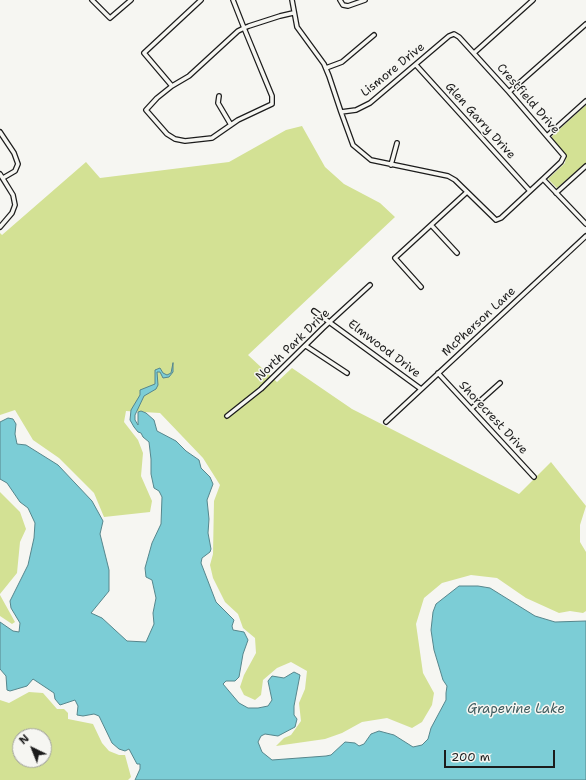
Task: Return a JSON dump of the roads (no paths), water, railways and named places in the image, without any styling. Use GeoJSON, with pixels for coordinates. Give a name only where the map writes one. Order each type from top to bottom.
{"type":"FeatureCollection","features":[{"type":"Feature","properties":{"kind":"street"},"geometry":{"type":"LineString","coordinates":[[92,0],[105,15],[110,18],[130,0]]}},
{"type":"Feature","properties":{"kind":"street"},"geometry":{"type":"LineString","coordinates":[[172,86],[144,54],[201,0]]}},
{"type":"Feature","properties":{"kind":"street"},"geometry":{"type":"LineString","coordinates":[[233,0],[244,28],[272,96],[272,104],[231,125],[212,138],[178,140],[167,134],[146,110],[172,86],[189,76],[227,40],[244,28],[294,13]]}},
{"type":"Feature","properties":{"kind":"street"},"geometry":{"type":"LineString","coordinates":[[292,0],[298,29],[326,68],[353,145],[370,160],[448,176],[468,192],[496,220],[501,218],[543,179],[586,224]]}},
{"type":"Feature","properties":{"kind":"street"},"geometry":{"type":"LineString","coordinates":[[340,0],[343,5],[348,6],[365,0]]}},
{"type":"Feature","properties":{"kind":"street"},"geometry":{"type":"LineString","coordinates":[[474,53],[533,0]]}},
{"type":"Feature","properties":{"kind":"street"},"geometry":{"type":"LineString","coordinates":[[509,92],[586,24]]}},
{"type":"Feature","properties":{"kind":"street","name":"Crestfield Drive"},"geometry":{"type":"LineString","coordinates":[[454,34],[474,53],[564,156],[561,162],[543,179]]}},
{"type":"Feature","properties":{"kind":"street","name":"Lismore Drive"},"geometry":{"type":"LineString","coordinates":[[341,112],[356,110],[370,103],[449,36],[454,34]]}},
{"type":"Feature","properties":{"kind":"street"},"geometry":{"type":"LineString","coordinates":[[326,68],[342,62],[374,35]]}},
{"type":"Feature","properties":{"kind":"street","name":"Glen Garry Drive"},"geometry":{"type":"LineString","coordinates":[[416,65],[530,191]]}},
{"type":"Feature","properties":{"kind":"street"},"geometry":{"type":"LineString","coordinates":[[219,96],[218,103],[231,125]]}},
{"type":"Feature","properties":{"kind":"street"},"geometry":{"type":"LineString","coordinates":[[547,136],[586,101]]}},
{"type":"Feature","properties":{"kind":"street"},"geometry":{"type":"LineString","coordinates":[[0,132],[14,153],[18,164],[14,171],[3,178]]}},
{"type":"Feature","properties":{"kind":"street"},"geometry":{"type":"LineString","coordinates":[[390,165],[397,143]]}},
{"type":"Feature","properties":{"kind":"street"},"geometry":{"type":"LineString","coordinates":[[556,193],[586,166]]}},
{"type":"Feature","properties":{"kind":"street"},"geometry":{"type":"LineString","coordinates":[[0,174],[13,195],[15,205],[12,212],[0,227]]}},
{"type":"Feature","properties":{"kind":"street"},"geometry":{"type":"LineString","coordinates":[[421,287],[395,258],[468,192]]}},
{"type":"Feature","properties":{"kind":"street"},"geometry":{"type":"LineString","coordinates":[[432,226],[457,253]]}},
{"type":"Feature","properties":{"kind":"street","name":"McPherson Lane"},"geometry":{"type":"LineString","coordinates":[[386,422],[586,236]]}},
{"type":"Feature","properties":{"kind":"street","name":"North Park Drive"},"geometry":{"type":"LineString","coordinates":[[227,416],[261,390],[370,285]]}},
{"type":"Feature","properties":{"kind":"street","name":"Elmwood Drive"},"geometry":{"type":"LineString","coordinates":[[314,311],[421,389]]}},
{"type":"Feature","properties":{"kind":"street"},"geometry":{"type":"LineString","coordinates":[[306,346],[347,373]]}},
{"type":"Feature","properties":{"kind":"street","name":"Shorecrest Drive"},"geometry":{"type":"LineString","coordinates":[[438,374],[534,477]]}},
{"type":"Feature","properties":{"kind":"street"},"geometry":{"type":"LineString","coordinates":[[471,409],[500,383]]}},
{"type":"Feature","properties":{"kind":"water","name":"Grapevine Lake"},"geometry":{"type":"Polygon","coordinates":[[[173,363],[173,372],[169,377],[163,378],[160,372],[157,372],[158,385],[156,389],[144,396],[135,415],[135,420],[138,425],[138,412],[141,411],[146,413],[154,420],[157,431],[176,441],[186,451],[199,460],[201,468],[210,477],[213,484],[207,500],[209,519],[208,533],[211,549],[210,552],[202,558],[201,563],[216,602],[234,620],[232,626],[233,630],[244,632],[248,640],[243,654],[239,677],[235,681],[226,681],[223,684],[239,703],[248,708],[258,708],[268,706],[272,700],[268,681],[272,676],[284,678],[294,672],[300,675],[294,706],[294,715],[297,719],[295,727],[278,736],[265,734],[261,736],[258,742],[262,752],[272,760],[326,756],[331,755],[345,742],[355,743],[359,746],[364,744],[371,734],[379,731],[394,735],[413,747],[422,745],[428,739],[431,728],[446,700],[447,686],[443,680],[434,650],[431,630],[433,612],[436,604],[459,586],[478,586],[490,588],[535,616],[555,622],[586,621],[586,780],[135,780],[140,769],[140,764],[137,764],[129,749],[125,751],[119,749],[112,743],[99,716],[94,714],[83,716],[77,715],[78,706],[75,700],[60,705],[55,699],[54,693],[33,679],[27,686],[10,691],[7,690],[6,676],[0,669],[0,622],[13,631],[19,632],[20,623],[11,608],[10,601],[28,565],[34,538],[35,523],[28,508],[20,502],[7,483],[0,479],[0,422],[8,418],[13,419],[16,424],[15,434],[17,444],[26,445],[58,465],[92,501],[103,521],[100,534],[109,570],[109,591],[91,613],[102,618],[127,641],[146,642],[154,624],[153,613],[156,598],[152,580],[146,577],[145,568],[152,543],[161,524],[162,497],[159,491],[154,488],[151,474],[149,442],[141,433],[138,432],[130,420],[131,410],[140,395],[140,390],[155,384],[155,370],[160,368],[163,373],[167,375],[171,373],[173,363]]]}}]}
